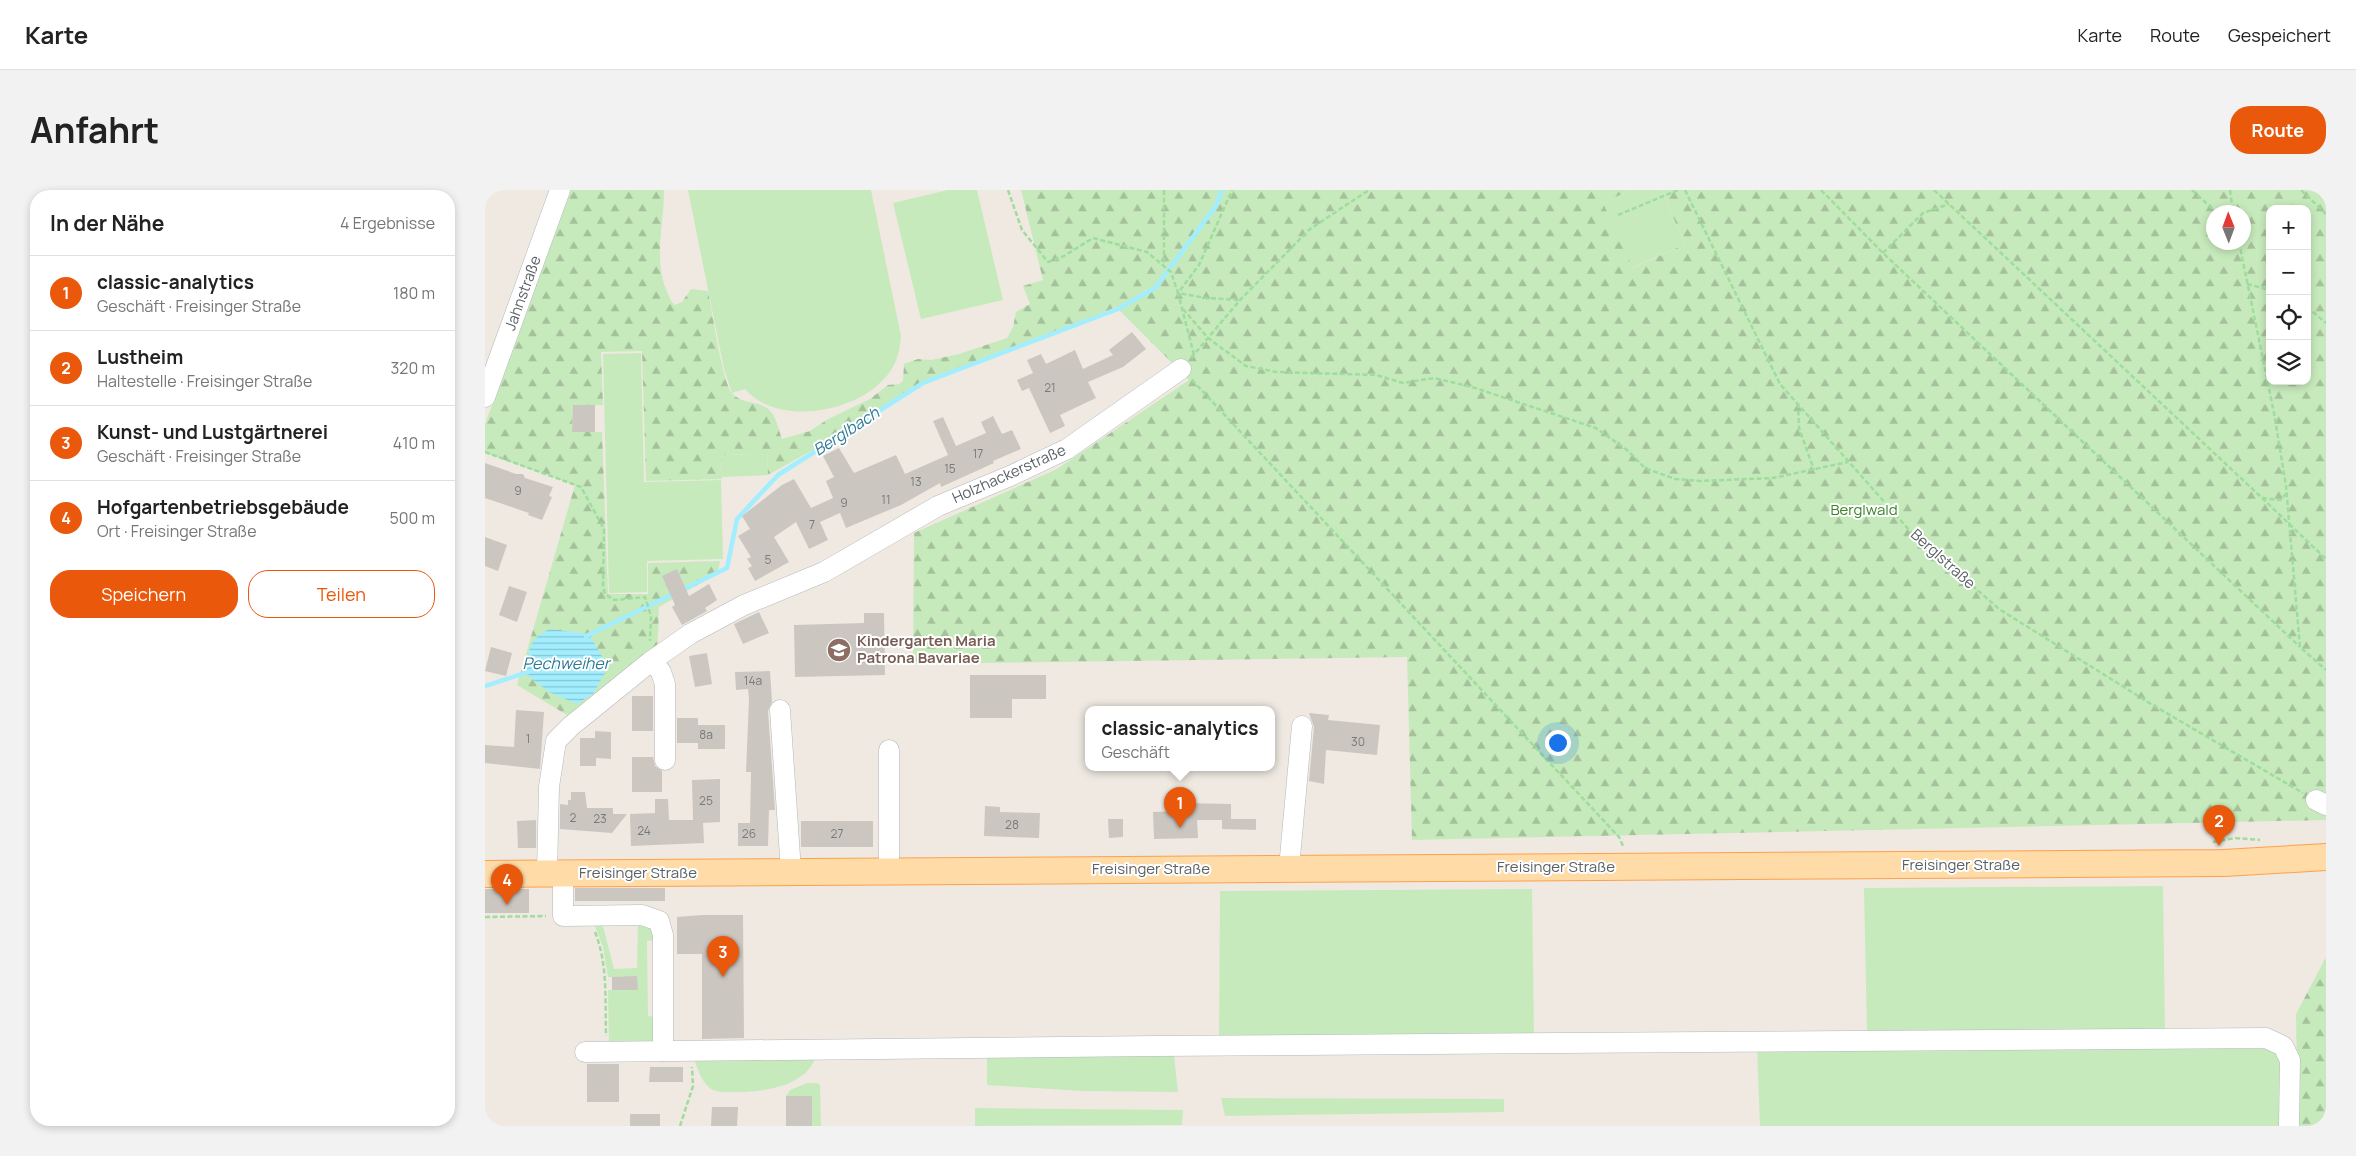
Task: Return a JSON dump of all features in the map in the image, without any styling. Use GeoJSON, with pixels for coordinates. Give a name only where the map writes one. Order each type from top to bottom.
{"type":"FeatureCollection","features":[{"type":"Feature","properties":{"kind":"main road","name":"Freisinger Straße"},"geometry":{"type":"LineString","coordinates":[[485,874],[2224,863],[2326,857]]}},
{"type":"Feature","properties":{"kind":"main road","name":"Freisinger Straße"},"geometry":{"type":"LineString","coordinates":[[2224,863],[2301,870],[2326,869]]}},
{"type":"Feature","properties":{"kind":"street","name":"Jahnstraße"},"geometry":{"type":"LineString","coordinates":[[486,392],[560,190]]}},
{"type":"Feature","properties":{"kind":"street","name":"Holzhackerstraße"},"geometry":{"type":"LineString","coordinates":[[563,916],[555,873],[549,787],[556,742],[571,726],[651,661],[690,634],[729,613],[824,572],[938,506],[1010,476],[1067,449],[1187,362]]}},
{"type":"Feature","properties":{"kind":"street"},"geometry":{"type":"LineString","coordinates":[[651,661],[661,672],[665,684],[665,760]]}},
{"type":"Feature","properties":{"kind":"street"},"geometry":{"type":"LineString","coordinates":[[780,710],[791,871]]}},
{"type":"Feature","properties":{"kind":"street"},"geometry":{"type":"LineString","coordinates":[[1289,868],[1302,726]]}},
{"type":"Feature","properties":{"kind":"street"},"geometry":{"type":"LineString","coordinates":[[889,750],[889,870]]}},
{"type":"Feature","properties":{"kind":"street"},"geometry":{"type":"LineString","coordinates":[[563,916],[642,914],[659,921],[663,935],[663,1051]]}},
{"type":"Feature","properties":{"kind":"street"},"geometry":{"type":"LineString","coordinates":[[585,1052],[2266,1038],[2283,1046],[2290,1060],[2289,1126]]}},
{"type":"Feature","properties":{"kind":"path"},"geometry":{"type":"LineString","coordinates":[[1008,190],[1022,230],[1048,262],[1064,256],[1093,238],[1147,252],[1167,267],[1171,272],[1183,309],[1187,362],[1619,837],[1623,844]]}},
{"type":"Feature","properties":{"kind":"path"},"geometry":{"type":"LineString","coordinates":[[1164,190],[1164,264]]}},
{"type":"Feature","properties":{"kind":"path"},"geometry":{"type":"LineString","coordinates":[[1178,292],[1199,265],[1232,190]]}},
{"type":"Feature","properties":{"kind":"path"},"geometry":{"type":"LineString","coordinates":[[1187,362],[1239,300],[1311,229],[1369,190]]}},
{"type":"Feature","properties":{"kind":"path"},"geometry":{"type":"LineString","coordinates":[[1618,216],[1678,190]]}},
{"type":"Feature","properties":{"kind":"path","name":"Berglstraße"},"geometry":{"type":"LineString","coordinates":[[1685,190],[1780,384],[1798,401],[1848,462],[1910,531],[1999,609],[2151,704],[2321,803]]}},
{"type":"Feature","properties":{"kind":"path"},"geometry":{"type":"LineString","coordinates":[[1821,190],[1883,253],[2326,670]]}},
{"type":"Feature","properties":{"kind":"path"},"geometry":{"type":"LineString","coordinates":[[1934,190],[2326,559]]}},
{"type":"Feature","properties":{"kind":"path"},"geometry":{"type":"LineString","coordinates":[[2192,190],[2209,205]]}},
{"type":"Feature","properties":{"kind":"path"},"geometry":{"type":"LineString","coordinates":[[2230,190],[2232,205]]}},
{"type":"Feature","properties":{"kind":"path"},"geometry":{"type":"LineString","coordinates":[[2301,190],[2326,214]]}},
{"type":"Feature","properties":{"kind":"path"},"geometry":{"type":"LineString","coordinates":[[1883,253],[1923,213],[1949,204]]}},
{"type":"Feature","properties":{"kind":"path"},"geometry":{"type":"LineString","coordinates":[[2241,250],[2274,413],[2287,493],[2300,646]]}},
{"type":"Feature","properties":{"kind":"path"},"geometry":{"type":"LineString","coordinates":[[2247,284],[2266,289]]}},
{"type":"Feature","properties":{"kind":"path"},"geometry":{"type":"LineString","coordinates":[[1178,292],[1206,298],[1239,300]]}},
{"type":"Feature","properties":{"kind":"path"},"geometry":{"type":"LineString","coordinates":[[1183,309],[1208,338],[1247,366],[1276,372],[1376,375],[1403,383],[1434,378],[1472,386],[1596,428],[1627,450],[1645,468],[1675,479],[1699,481],[1773,478],[1848,462]]}},
{"type":"Feature","properties":{"kind":"path"},"geometry":{"type":"LineString","coordinates":[[2311,310],[2326,322]]}},
{"type":"Feature","properties":{"kind":"path"},"geometry":{"type":"LineString","coordinates":[[1798,401],[1799,428],[1814,470]]}},
{"type":"Feature","properties":{"kind":"path"},"geometry":{"type":"LineString","coordinates":[[485,452],[581,487],[604,529],[603,586],[605,594],[614,600],[645,597],[651,616],[651,661]]}},
{"type":"Feature","properties":{"kind":"path"},"geometry":{"type":"LineString","coordinates":[[2262,498],[2280,500],[2287,493]]}},
{"type":"Feature","properties":{"kind":"path"},"geometry":{"type":"LineString","coordinates":[[586,915],[599,941],[603,960],[606,1052]]}},
{"type":"Feature","properties":{"kind":"path"},"geometry":{"type":"LineString","coordinates":[[485,917],[563,916]]}},
{"type":"Feature","properties":{"kind":"path"},"geometry":{"type":"LineString","coordinates":[[680,1126],[693,1086],[694,1072],[685,1051]]}},
{"type":"Feature","properties":{"kind":"green space","name":"Berglwald"},"geometry":{"type":"Polygon","coordinates":[[[571,190],[664,190],[660,263],[667,291],[674,305],[682,302],[691,289],[708,291],[728,386],[736,397],[767,408],[775,418],[782,439],[810,431],[828,419],[870,399],[888,385],[899,384],[903,381],[904,364],[918,359],[931,360],[959,354],[1007,338],[1013,327],[1016,312],[1030,304],[1023,286],[1043,280],[1021,190],[1631,190],[1603,203],[1633,268],[1685,244],[1661,190],[2326,190],[2326,820],[1412,840],[1407,657],[913,664],[914,533],[1057,469],[1189,380],[1116,307],[1037,340],[923,382],[827,442],[768,475],[767,454],[721,455],[722,479],[646,481],[642,351],[601,352],[603,405],[573,405],[572,431],[602,432],[608,594],[648,594],[648,563],[720,561],[718,573],[659,607],[657,659],[572,718],[517,685],[575,485],[485,453],[485,424],[571,190]]]}},
{"type":"Feature","properties":{"kind":"green space"},"geometry":{"type":"Polygon","coordinates":[[[688,190],[871,190],[901,336],[896,360],[887,376],[869,392],[852,401],[814,411],[776,408],[759,401],[745,389],[732,393],[724,369],[688,190]]]}},
{"type":"Feature","properties":{"kind":"green space"},"geometry":{"type":"Polygon","coordinates":[[[948,190],[977,190],[1003,300],[921,319],[893,203],[948,190]]]}},
{"type":"Feature","properties":{"kind":"green space"},"geometry":{"type":"Polygon","coordinates":[[[1631,190],[1661,190],[1685,244],[1632,268],[1603,203],[1631,190]]]}},
{"type":"Feature","properties":{"kind":"green space"},"geometry":{"type":"Polygon","coordinates":[[[641,353],[644,482],[721,480],[723,559],[647,561],[647,592],[609,593],[603,354],[641,353]]]}},
{"type":"Feature","properties":{"kind":"green space"},"geometry":{"type":"Polygon","coordinates":[[[767,454],[768,475],[722,477],[721,455],[767,454]]]}},
{"type":"Feature","properties":{"kind":"green space"},"geometry":{"type":"Polygon","coordinates":[[[2163,886],[2165,1032],[1867,1034],[1864,888],[2163,886]]]}},
{"type":"Feature","properties":{"kind":"green space"},"geometry":{"type":"Polygon","coordinates":[[[1532,889],[1534,1037],[1219,1039],[1220,891],[1532,889]]]}},
{"type":"Feature","properties":{"kind":"green space"},"geometry":{"type":"Polygon","coordinates":[[[593,921],[602,922],[614,969],[637,968],[638,923],[647,921],[658,940],[647,941],[648,1016],[655,1017],[658,1044],[609,1048],[608,990],[637,990],[637,977],[608,977],[603,947],[593,921]]]}},
{"type":"Feature","properties":{"kind":"green space"},"geometry":{"type":"Polygon","coordinates":[[[2326,957],[2326,1126],[2298,1126],[2296,1014],[2326,957]]]}},
{"type":"Feature","properties":{"kind":"green space"},"geometry":{"type":"Polygon","coordinates":[[[2262,1043],[2281,1051],[2285,1126],[1760,1126],[1757,1046],[2262,1043]]]}},
{"type":"Feature","properties":{"kind":"green space"},"geometry":{"type":"Polygon","coordinates":[[[816,1056],[804,1074],[794,1081],[771,1089],[737,1092],[720,1092],[711,1089],[702,1079],[694,1059],[816,1056]]]}},
{"type":"Feature","properties":{"kind":"green space"},"geometry":{"type":"Polygon","coordinates":[[[1174,1056],[1178,1092],[1082,1091],[987,1085],[987,1057],[1174,1056]]]}},
{"type":"Feature","properties":{"kind":"green space"},"geometry":{"type":"Polygon","coordinates":[[[807,1083],[817,1083],[820,1085],[821,1126],[812,1126],[812,1096],[786,1096],[790,1090],[807,1083]]]}},
{"type":"Feature","properties":{"kind":"green space"},"geometry":{"type":"Polygon","coordinates":[[[1221,1098],[1504,1099],[1504,1112],[1225,1116],[1221,1098]]]}},
{"type":"Feature","properties":{"kind":"green space"},"geometry":{"type":"Polygon","coordinates":[[[975,1108],[1183,1110],[1182,1125],[975,1126],[975,1108]]]}},
{"type":"Feature","properties":{"kind":"water","name":"Pechweiher"},"geometry":{"type":"Polygon","coordinates":[[[550,629],[589,634],[608,667],[593,694],[577,704],[549,692],[526,674],[529,652],[533,641],[550,629]]]}},
{"type":"Feature","properties":{"kind":"building"},"geometry":{"type":"Polygon","coordinates":[[[1132,332],[1146,349],[1123,367],[1088,382],[1096,398],[1060,415],[1065,426],[1050,433],[1029,388],[1022,391],[1017,380],[1033,373],[1027,360],[1041,354],[1046,364],[1075,350],[1083,369],[1113,355],[1109,350],[1132,332]]]}},
{"type":"Feature","properties":{"kind":"building"},"geometry":{"type":"Polygon","coordinates":[[[573,405],[595,405],[595,432],[572,432],[573,405]]]}},
{"type":"Feature","properties":{"kind":"building"},"geometry":{"type":"Polygon","coordinates":[[[993,416],[1002,434],[1012,430],[1021,449],[941,487],[940,483],[901,505],[846,528],[840,513],[820,522],[828,540],[809,549],[796,522],[774,537],[789,562],[755,581],[748,568],[752,566],[747,559],[751,557],[738,536],[750,529],[742,516],[782,485],[794,479],[811,508],[833,498],[826,481],[834,477],[823,456],[839,448],[854,473],[896,455],[905,474],[948,455],[933,421],[943,417],[956,446],[986,433],[981,422],[993,416]]]}},
{"type":"Feature","properties":{"kind":"building"},"geometry":{"type":"Polygon","coordinates":[[[485,463],[516,474],[523,474],[525,478],[553,487],[549,496],[552,497],[542,520],[528,515],[529,513],[485,498],[485,463]]]}},
{"type":"Feature","properties":{"kind":"building"},"geometry":{"type":"Polygon","coordinates":[[[485,537],[507,545],[498,571],[485,566],[485,537]]]}},
{"type":"Feature","properties":{"kind":"building"},"geometry":{"type":"Polygon","coordinates":[[[677,569],[689,596],[709,584],[717,600],[705,608],[707,611],[682,625],[672,607],[675,605],[662,576],[677,569]]]}},
{"type":"Feature","properties":{"kind":"building"},"geometry":{"type":"Polygon","coordinates":[[[509,586],[527,592],[517,622],[499,615],[509,586]]]}},
{"type":"Feature","properties":{"kind":"building"},"geometry":{"type":"Polygon","coordinates":[[[759,612],[769,633],[743,644],[734,624],[759,612]]]}},
{"type":"Feature","properties":{"kind":"building","name":"Kindergarten Maria Patrona Bavariae"},"geometry":{"type":"Polygon","coordinates":[[[864,613],[884,613],[885,675],[795,677],[794,625],[864,623],[864,613]]]}},
{"type":"Feature","properties":{"kind":"building"},"geometry":{"type":"Polygon","coordinates":[[[491,647],[512,653],[506,676],[485,671],[491,647]]]}},
{"type":"Feature","properties":{"kind":"building"},"geometry":{"type":"Polygon","coordinates":[[[707,653],[712,684],[695,687],[689,656],[707,653]]]}},
{"type":"Feature","properties":{"kind":"building"},"geometry":{"type":"Polygon","coordinates":[[[770,671],[772,702],[768,711],[775,810],[769,810],[768,846],[738,846],[738,823],[750,823],[751,772],[746,772],[748,689],[736,690],[735,672],[770,671]]]}},
{"type":"Feature","properties":{"kind":"building"},"geometry":{"type":"Polygon","coordinates":[[[970,675],[1046,675],[1046,699],[1012,699],[1012,718],[970,718],[970,675]]]}},
{"type":"Feature","properties":{"kind":"building"},"geometry":{"type":"Polygon","coordinates":[[[632,696],[653,696],[653,731],[632,731],[632,696]]]}},
{"type":"Feature","properties":{"kind":"building"},"geometry":{"type":"Polygon","coordinates":[[[516,710],[544,712],[540,769],[485,763],[485,745],[514,747],[516,710]]]}},
{"type":"Feature","properties":{"kind":"building"},"geometry":{"type":"Polygon","coordinates":[[[1309,713],[1329,715],[1328,720],[1380,725],[1377,755],[1326,750],[1324,784],[1309,781],[1314,727],[1309,713]]]}},
{"type":"Feature","properties":{"kind":"building"},"geometry":{"type":"Polygon","coordinates":[[[677,718],[698,718],[698,725],[725,725],[725,749],[698,749],[698,743],[677,743],[677,718]]]}},
{"type":"Feature","properties":{"kind":"building"},"geometry":{"type":"Polygon","coordinates":[[[595,731],[611,732],[611,759],[596,758],[596,766],[580,766],[580,738],[595,738],[595,731]]]}},
{"type":"Feature","properties":{"kind":"building"},"geometry":{"type":"Polygon","coordinates":[[[632,757],[653,757],[655,766],[662,771],[662,792],[632,792],[632,757]]]}},
{"type":"Feature","properties":{"kind":"building"},"geometry":{"type":"Polygon","coordinates":[[[720,779],[720,822],[703,823],[704,843],[631,846],[630,814],[655,813],[655,799],[668,799],[669,820],[693,820],[692,780],[720,779]]]}},
{"type":"Feature","properties":{"kind":"building"},"geometry":{"type":"Polygon","coordinates":[[[571,792],[585,792],[587,808],[613,808],[613,814],[627,814],[612,833],[560,829],[560,804],[568,805],[568,800],[571,800],[571,792]]]}},
{"type":"Feature","properties":{"kind":"building"},"geometry":{"type":"Polygon","coordinates":[[[1182,803],[1231,804],[1231,819],[1256,819],[1256,830],[1222,829],[1222,820],[1197,820],[1198,838],[1154,839],[1153,812],[1182,811],[1182,803]]]}},
{"type":"Feature","properties":{"kind":"building"},"geometry":{"type":"Polygon","coordinates":[[[985,806],[1000,807],[1000,812],[1040,813],[1039,838],[984,836],[985,806]]]}},
{"type":"Feature","properties":{"kind":"building"},"geometry":{"type":"Polygon","coordinates":[[[1108,819],[1123,819],[1123,837],[1109,838],[1108,819]]]}},
{"type":"Feature","properties":{"kind":"building"},"geometry":{"type":"Polygon","coordinates":[[[536,820],[536,848],[518,848],[517,821],[536,820]]]}},
{"type":"Feature","properties":{"kind":"building"},"geometry":{"type":"Polygon","coordinates":[[[801,821],[873,821],[873,847],[801,847],[801,821]]]}},
{"type":"Feature","properties":{"kind":"building"},"geometry":{"type":"Polygon","coordinates":[[[575,888],[665,888],[665,901],[575,901],[575,888]]]}},
{"type":"Feature","properties":{"kind":"building"},"geometry":{"type":"Polygon","coordinates":[[[485,889],[529,889],[529,913],[485,913],[485,889]]]}},
{"type":"Feature","properties":{"kind":"building"},"geometry":{"type":"Polygon","coordinates":[[[743,915],[744,1038],[702,1039],[702,954],[677,954],[677,917],[743,915]]]}},
{"type":"Feature","properties":{"kind":"building"},"geometry":{"type":"Polygon","coordinates":[[[637,976],[638,990],[612,990],[612,977],[637,976]]]}},
{"type":"Feature","properties":{"kind":"building"},"geometry":{"type":"Polygon","coordinates":[[[587,1064],[619,1064],[619,1102],[587,1102],[587,1064]]]}},
{"type":"Feature","properties":{"kind":"building"},"geometry":{"type":"Polygon","coordinates":[[[650,1067],[683,1067],[683,1082],[649,1082],[650,1067]]]}},
{"type":"Feature","properties":{"kind":"building"},"geometry":{"type":"Polygon","coordinates":[[[786,1096],[812,1096],[812,1126],[786,1126],[786,1096]]]}},
{"type":"Feature","properties":{"kind":"building"},"geometry":{"type":"Polygon","coordinates":[[[712,1107],[738,1107],[737,1126],[711,1126],[712,1107]]]}},
{"type":"Feature","properties":{"kind":"building"},"geometry":{"type":"Polygon","coordinates":[[[630,1114],[660,1114],[660,1126],[630,1126],[630,1114]]]}},
{"type":"Feature","properties":{"kind":"waterway","name":"Berglbach"},"geometry":{"type":"LineString","coordinates":[[586,636],[727,568],[737,519],[778,475],[923,383],[1118,309],[1155,288],[1216,206],[1222,190]]}},
{"type":"Feature","properties":{"kind":"waterway","name":"Berglbach"},"geometry":{"type":"LineString","coordinates":[[485,686],[531,671]]}},
{"type":"Feature","properties":{"kind":"place","name":"Kindergarten Maria Patrona Bavariae"},"geometry":{"type":"Point","coordinates":[839,650]}},
{"type":"Feature","properties":{"kind":"place","name":"classic-analytics"},"geometry":{"type":"Point","coordinates":[1180,828]}},
{"type":"Feature","properties":{"kind":"place","name":"Lustheim"},"geometry":{"type":"Point","coordinates":[2219,846]}},
{"type":"Feature","properties":{"kind":"place","name":"Hofgartenbetriebsgebäude"},"geometry":{"type":"Point","coordinates":[507,905]}},
{"type":"Feature","properties":{"kind":"place","name":"Kunst- und Lustgärtnerei"},"geometry":{"type":"Point","coordinates":[723,977]}}]}
